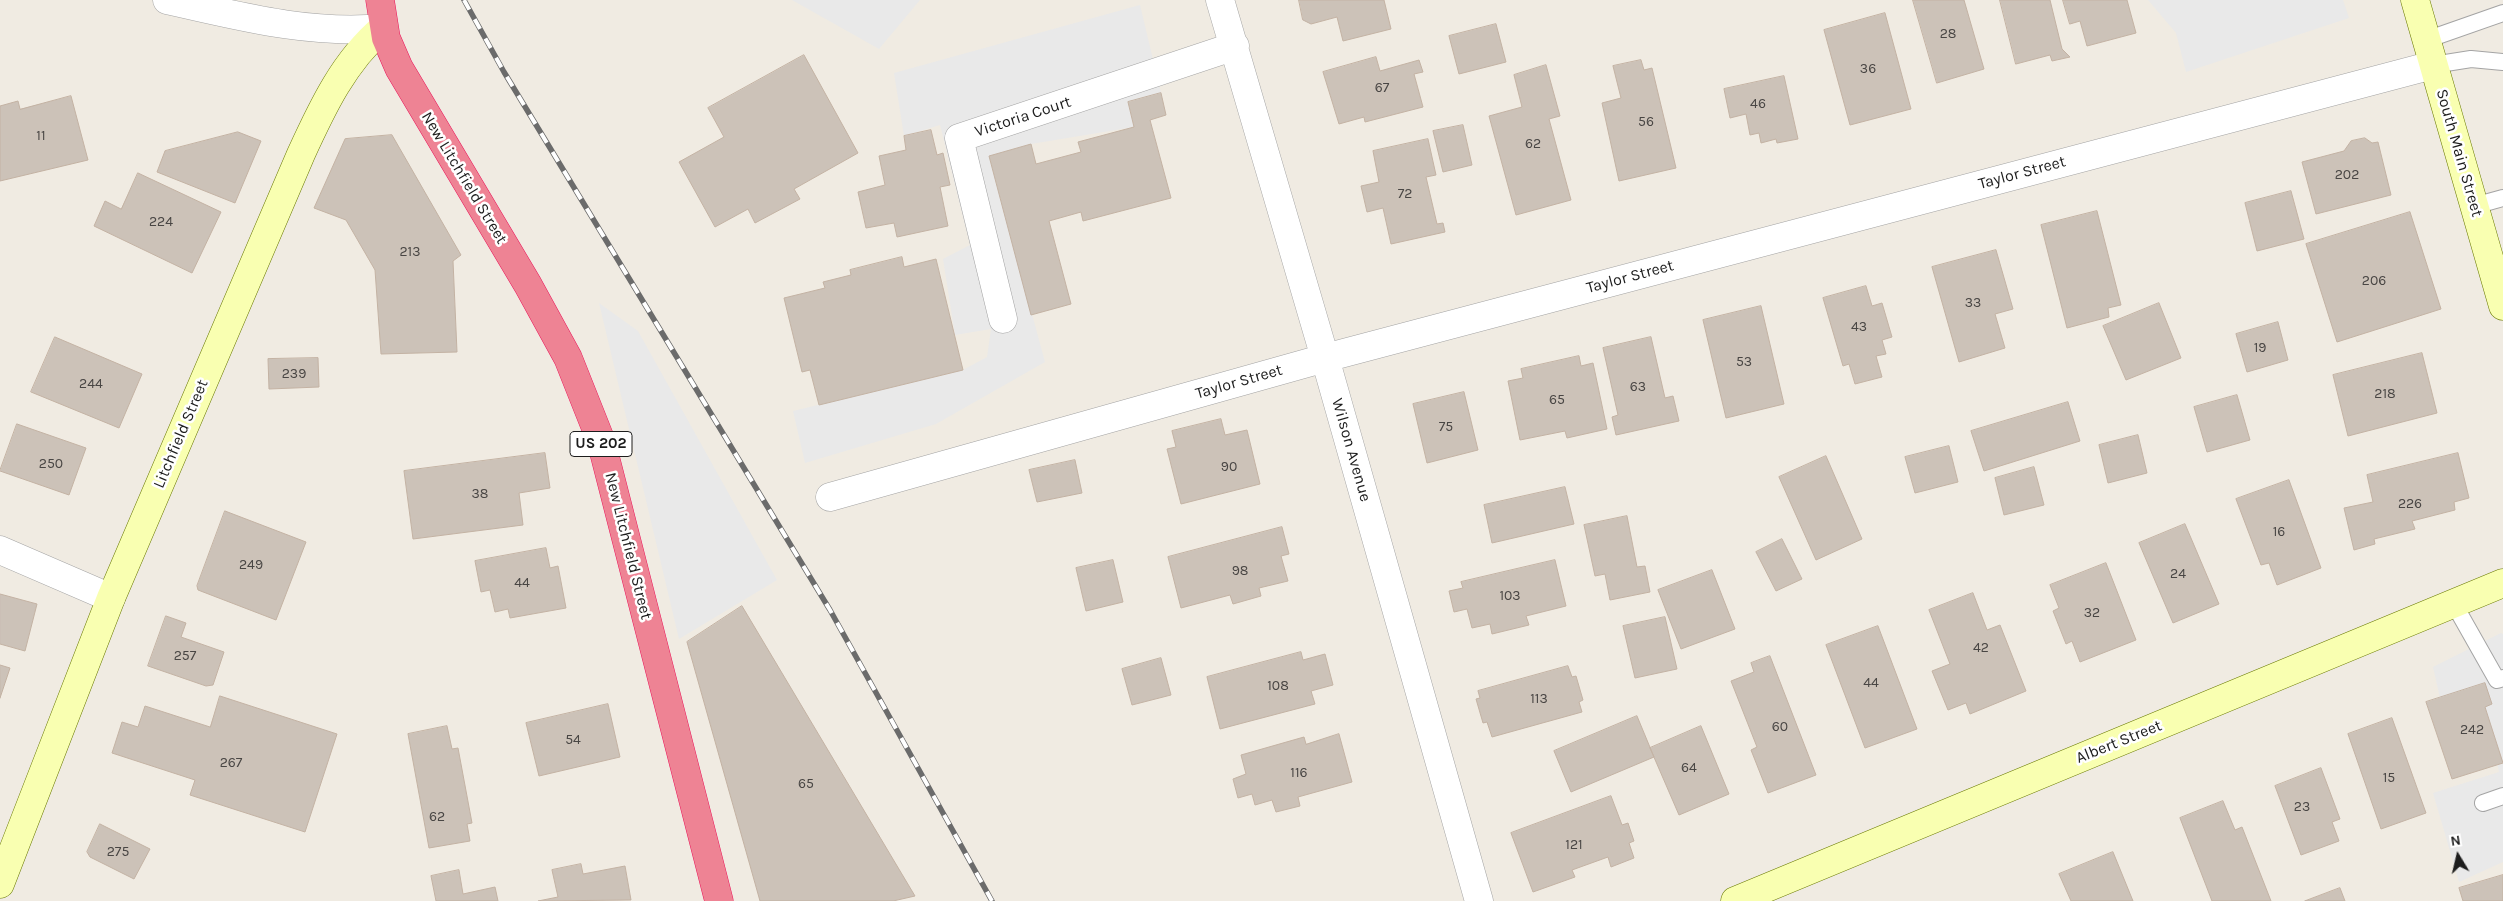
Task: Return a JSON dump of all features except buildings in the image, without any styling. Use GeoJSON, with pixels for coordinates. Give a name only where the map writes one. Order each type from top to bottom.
{"type":"FeatureCollection","features":[{"type":"Feature","properties":{"kind":"highway","name":"US 202"},"geometry":{"type":"LineString","coordinates":[[380,0],[383,28]]}},
{"type":"Feature","properties":{"kind":"highway","name":"New Litchfield Street"},"geometry":{"type":"LineString","coordinates":[[383,28],[399,68],[528,285],[568,358],[601,441],[719,901]]}},
{"type":"Feature","properties":{"kind":"main road","name":"South Main Street"},"geometry":{"type":"LineString","coordinates":[[2415,0],[2503,306]]}},
{"type":"Feature","properties":{"kind":"main road","name":"Litchfield Street"},"geometry":{"type":"LineString","coordinates":[[0,884],[111,598],[315,122],[348,67],[362,48],[383,28]]}},
{"type":"Feature","properties":{"kind":"main road","name":"Albert Street"},"geometry":{"type":"LineString","coordinates":[[1735,901],[2503,583]]}},
{"type":"Feature","properties":{"kind":"street"},"geometry":{"type":"LineString","coordinates":[[167,0],[278,24],[306,28],[346,30],[383,28]]}},
{"type":"Feature","properties":{"kind":"street","name":"Wilson Avenue"},"geometry":{"type":"LineString","coordinates":[[1220,0],[1325,358],[1479,901]]}},
{"type":"Feature","properties":{"kind":"street","name":"Victoria Court"},"geometry":{"type":"LineString","coordinates":[[1003,319],[958,138],[1235,46]]}},
{"type":"Feature","properties":{"kind":"street","name":"Taylor Street"},"geometry":{"type":"LineString","coordinates":[[830,497],[2430,52]]}},
{"type":"Feature","properties":{"kind":"street"},"geometry":{"type":"LineString","coordinates":[[0,550],[111,598]]}},
{"type":"Feature","properties":{"kind":"lane"},"geometry":{"type":"LineString","coordinates":[[2430,52],[2503,13]]}},
{"type":"Feature","properties":{"kind":"lane"},"geometry":{"type":"LineString","coordinates":[[2430,52],[2503,62]]}},
{"type":"Feature","properties":{"kind":"lane"},"geometry":{"type":"LineString","coordinates":[[2474,206],[2503,198]]}},
{"type":"Feature","properties":{"kind":"lane"},"geometry":{"type":"LineString","coordinates":[[2454,604],[2497,680],[2503,678]]}},
{"type":"Feature","properties":{"kind":"lane"},"geometry":{"type":"LineString","coordinates":[[2483,803],[2503,796]]}},
{"type":"Feature","properties":{"kind":"shaded area"},"geometry":{"type":"Polygon","coordinates":[[[792,0],[920,0],[879,49],[792,0]]]}},
{"type":"Feature","properties":{"kind":"shaded area"},"geometry":{"type":"Polygon","coordinates":[[[2148,0],[2343,0],[2349,18],[2186,72],[2176,33],[2148,0]]]}},
{"type":"Feature","properties":{"kind":"shaded area"},"geometry":{"type":"Polygon","coordinates":[[[1140,5],[1161,93],[1128,102],[1134,127],[1031,144],[989,156],[1045,362],[936,424],[805,463],[793,411],[963,370],[987,357],[991,329],[955,335],[943,259],[970,245],[940,125],[904,136],[894,73],[1140,5]]]}},
{"type":"Feature","properties":{"kind":"shaded area"},"geometry":{"type":"Polygon","coordinates":[[[599,303],[638,331],[777,580],[679,639],[599,303]]]}},
{"type":"Feature","properties":{"kind":"shaded area"},"geometry":{"type":"Polygon","coordinates":[[[2501,633],[2503,634],[2503,862],[2459,882],[2433,793],[2499,772],[2485,707],[2485,683],[2440,698],[2433,667],[2501,633]]]}},
{"type":"Feature","properties":{"kind":"railway"},"geometry":{"type":"LineString","coordinates":[[464,0],[504,72],[830,610],[992,901]]}}]}
